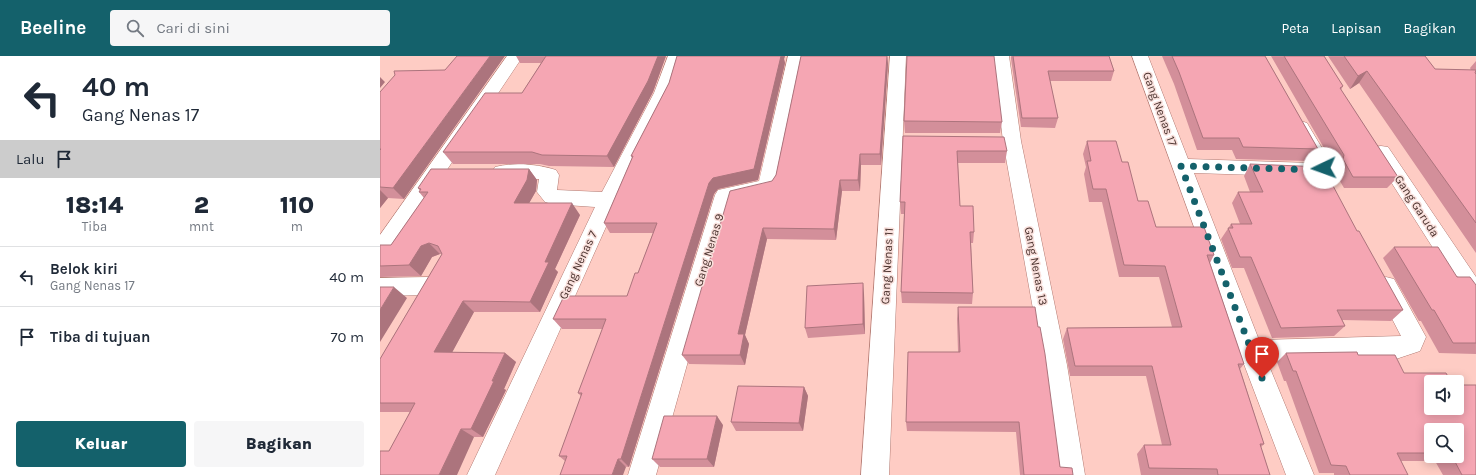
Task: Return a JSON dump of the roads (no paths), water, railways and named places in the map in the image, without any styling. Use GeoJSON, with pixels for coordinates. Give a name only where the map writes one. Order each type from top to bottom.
{"type":"FeatureCollection","features":[{"type":"Feature","properties":{"kind":"street"},"geometry":{"type":"LineString","coordinates":[[380,252],[515,56]]}},
{"type":"Feature","properties":{"kind":"street","name":"Gang Nenas 7"},"geometry":{"type":"LineString","coordinates":[[481,475],[608,200],[662,93],[676,56]]}},
{"type":"Feature","properties":{"kind":"street","name":"Gang Nenas 9"},"geometry":{"type":"LineString","coordinates":[[642,475],[725,194],[768,186],[796,56]]}},
{"type":"Feature","properties":{"kind":"street","name":"Gang Nenas 17"},"geometry":{"type":"LineString","coordinates":[[1140,56],[1251,351],[1300,475]]}},
{"type":"Feature","properties":{"kind":"street","name":"Gang Nenas 11"},"geometry":{"type":"LineString","coordinates":[[875,475],[901,140],[903,57]]}},
{"type":"Feature","properties":{"kind":"street","name":"Gang Nenas 13"},"geometry":{"type":"LineString","coordinates":[[997,57],[1004,141],[1055,365],[1071,475]]}},
{"type":"Feature","properties":{"kind":"street"},"geometry":{"type":"LineString","coordinates":[[1293,111],[1324,168],[1322,170],[1333,191]]}},
{"type":"Feature","properties":{"kind":"street","name":"Gang Garuda"},"geometry":{"type":"LineString","coordinates":[[1370,136],[1476,296]]}},
{"type":"Feature","properties":{"kind":"street"},"geometry":{"type":"LineString","coordinates":[[1181,166],[1322,170]]}},
{"type":"Feature","properties":{"kind":"street"},"geometry":{"type":"LineString","coordinates":[[435,172],[458,172]]}},
{"type":"Feature","properties":{"kind":"street"},"geometry":{"type":"LineString","coordinates":[[488,172],[540,172],[549,175],[547,192],[552,197],[608,200]]}},
{"type":"Feature","properties":{"kind":"street"},"geometry":{"type":"LineString","coordinates":[[1251,351],[1396,348],[1411,344],[1414,337],[1375,267]]}},
{"type":"Feature","properties":{"kind":"street"},"geometry":{"type":"LineString","coordinates":[[380,287],[433,278],[416,306]]}}]}
